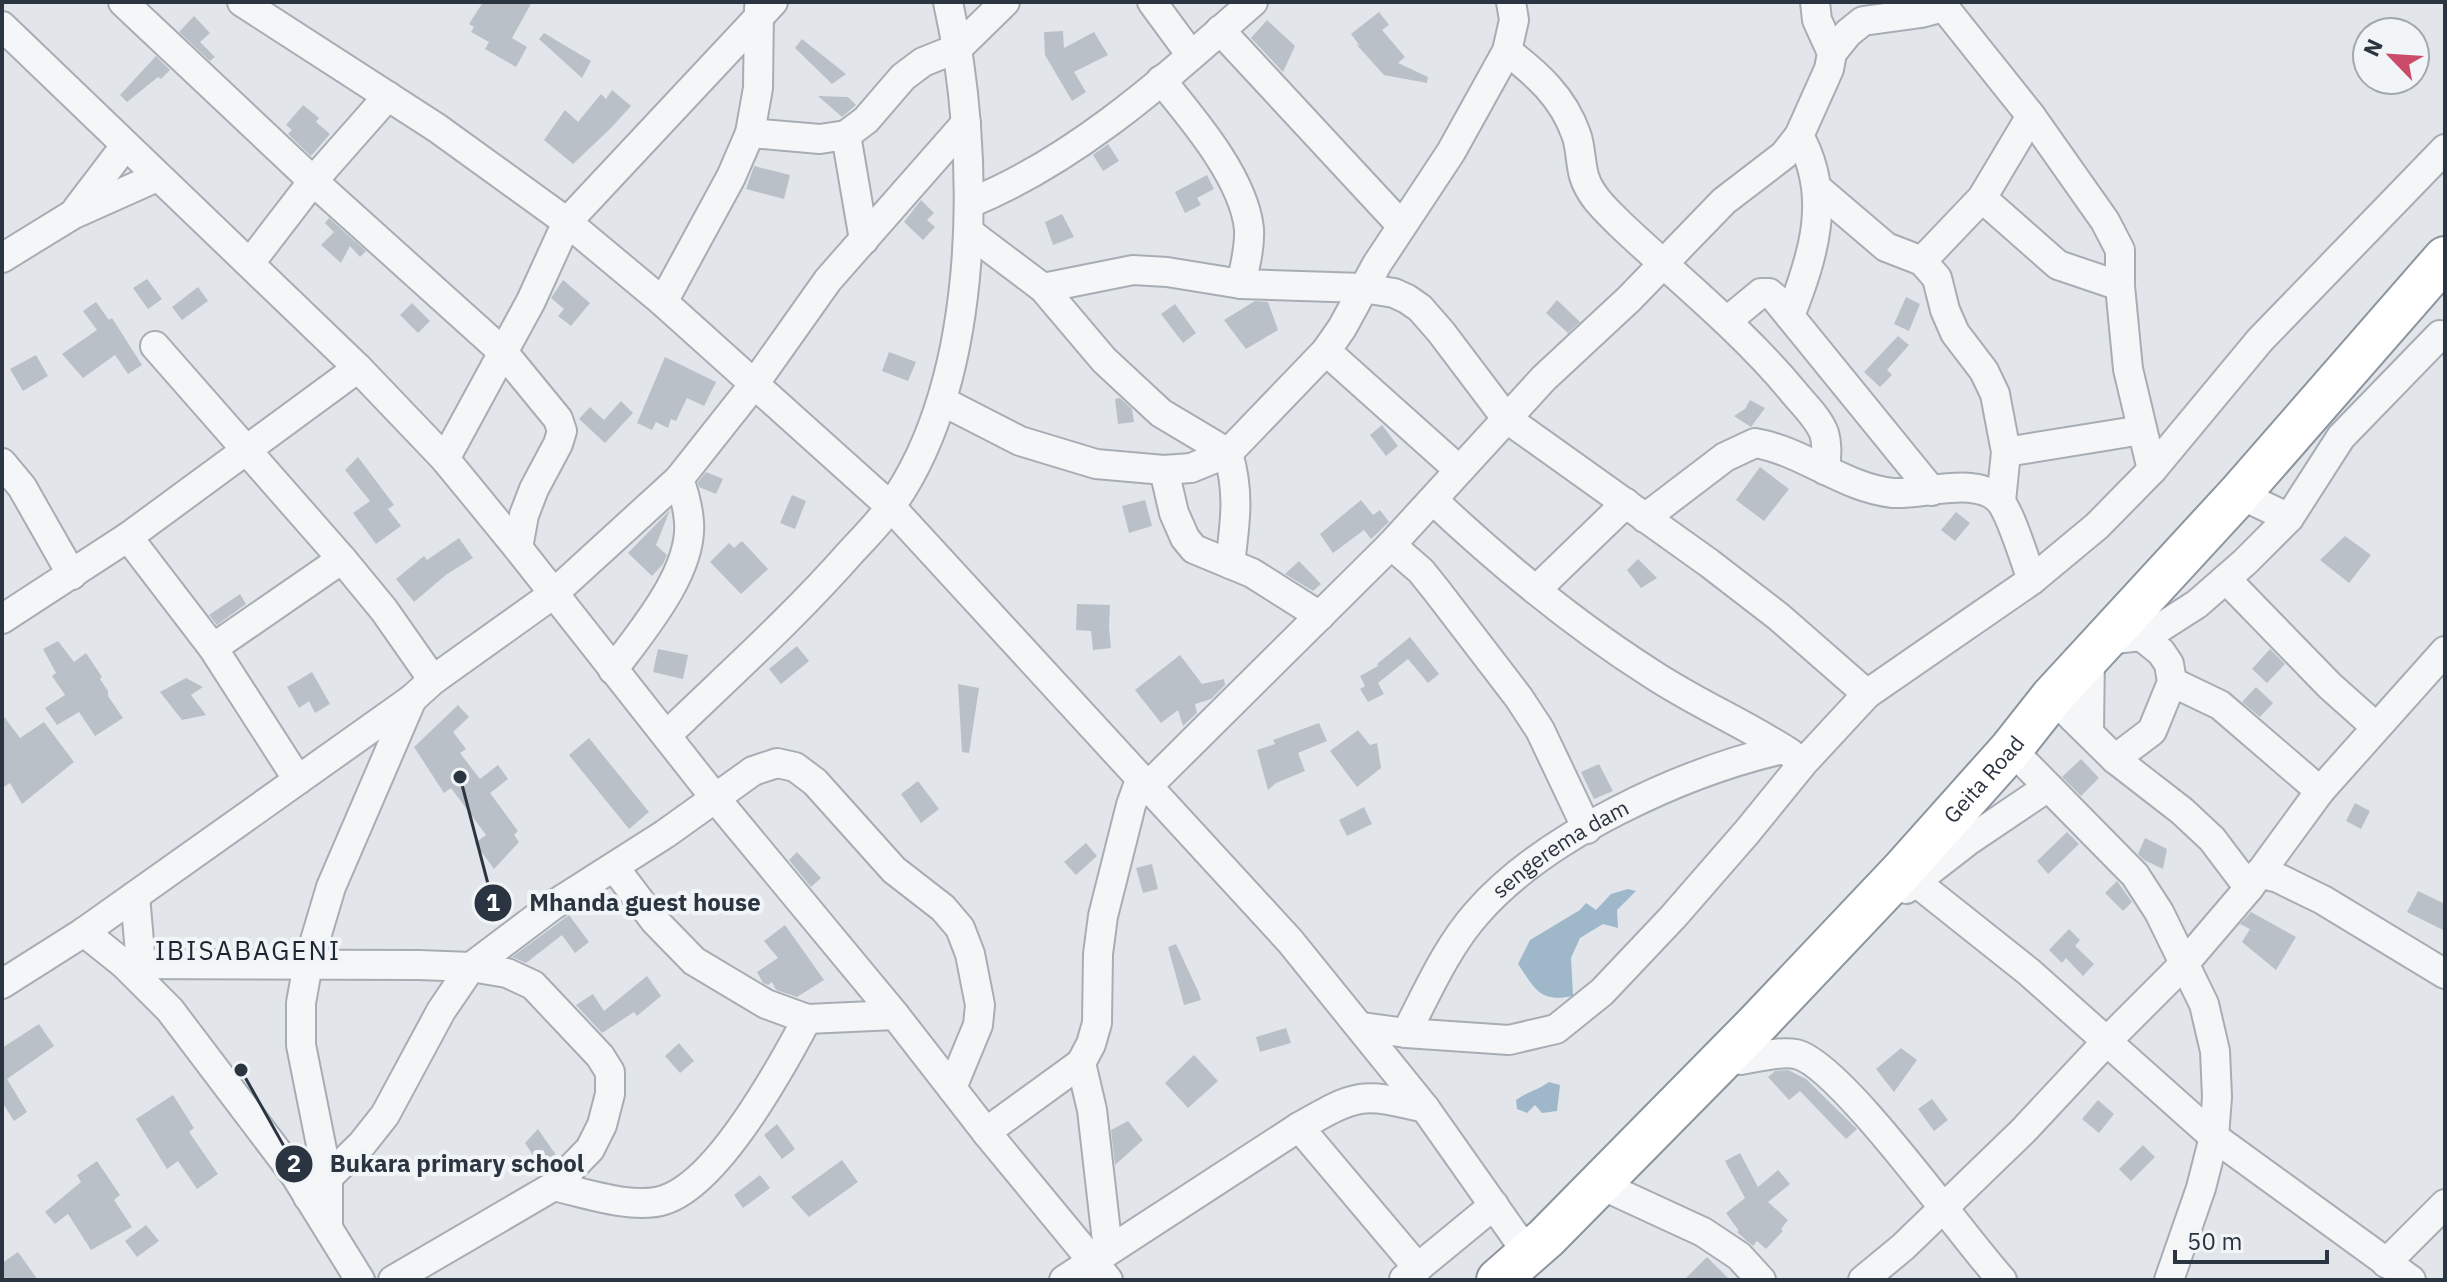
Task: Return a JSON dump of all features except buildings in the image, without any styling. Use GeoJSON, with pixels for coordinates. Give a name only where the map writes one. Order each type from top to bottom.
{"type":"FeatureCollection","features":[{"type":"Feature","properties":{"kind":"highway","name":"Geita Road"},"geometry":{"type":"LineString","coordinates":[[1513,1267],[1605,1187],[1757,1024],[1908,876],[2052,697],[2112,644],[2445,258]]}},
{"type":"Feature","properties":{"kind":"street"},"geometry":{"type":"LineString","coordinates":[[123,2],[313,181],[504,353],[558,419],[562,431],[558,444],[534,489],[524,515],[518,548]]}},
{"type":"Feature","properties":{"kind":"street"},"geometry":{"type":"LineString","coordinates":[[242,2],[437,128],[567,222],[663,302],[891,507],[1290,941],[1362,1027],[1494,1205],[1513,1267]]}},
{"type":"Feature","properties":{"kind":"street"},"geometry":{"type":"LineString","coordinates":[[667,735],[822,586],[891,507],[912,472],[942,401],[960,308],[970,233],[966,123],[958,48],[948,2]]}},
{"type":"Feature","properties":{"kind":"street"},"geometry":{"type":"LineString","coordinates":[[750,133],[820,139],[846,135],[866,120],[903,77],[923,62],[958,48],[1005,2]]}},
{"type":"Feature","properties":{"kind":"street"},"geometry":{"type":"LineString","coordinates":[[1152,2],[1191,55]]}},
{"type":"Feature","properties":{"kind":"street"},"geometry":{"type":"LineString","coordinates":[[970,203],[1010,187],[1058,159],[1161,80],[1253,2]]}},
{"type":"Feature","properties":{"kind":"street"},"geometry":{"type":"LineString","coordinates":[[942,401],[1020,441],[1096,464],[1164,470],[1191,468],[1228,453],[1326,351],[1342,328],[1401,225],[1451,152],[1507,51],[1514,20],[1511,2]]}},
{"type":"Feature","properties":{"kind":"street"},"geometry":{"type":"LineString","coordinates":[[1815,2],[1817,20],[1832,53]]}},
{"type":"Feature","properties":{"kind":"street"},"geometry":{"type":"LineString","coordinates":[[986,1132],[1081,1063],[1091,1044],[1097,1023],[1098,954],[1103,916],[1131,805],[1144,784],[1307,618],[1391,545],[1506,418],[1724,201],[1784,155],[1799,136],[1829,69],[1832,53],[1848,33],[1863,21],[1921,13],[1944,4],[2031,116],[2105,221],[2120,250],[2120,286],[2128,369],[2152,470]]}},
{"type":"Feature","properties":{"kind":"street"},"geometry":{"type":"LineString","coordinates":[[663,302],[731,177],[750,133],[758,88],[764,7]]}},
{"type":"Feature","properties":{"kind":"street"},"geometry":{"type":"LineString","coordinates":[[445,459],[531,301],[567,222],[764,7]]}},
{"type":"Feature","properties":{"kind":"street"},"geometry":{"type":"LineString","coordinates":[[2,26],[358,368],[445,459],[986,1132],[1103,1264]]}},
{"type":"Feature","properties":{"kind":"street"},"geometry":{"type":"LineString","coordinates":[[1220,30],[1401,225]]}},
{"type":"Feature","properties":{"kind":"street"},"geometry":{"type":"LineString","coordinates":[[1507,51],[1551,89],[1567,114],[1577,135],[1584,174],[1591,192],[1608,213],[1727,321],[1814,417],[1825,441],[1825,470]]}},
{"type":"Feature","properties":{"kind":"street"},"geometry":{"type":"LineString","coordinates":[[1161,80],[1195,122],[1242,201],[1249,227],[1249,250],[1241,284]]}},
{"type":"Feature","properties":{"kind":"street"},"geometry":{"type":"LineString","coordinates":[[250,263],[313,181],[388,96]]}},
{"type":"Feature","properties":{"kind":"street"},"geometry":{"type":"LineString","coordinates":[[1922,261],[1982,198],[2031,116]]}},
{"type":"Feature","properties":{"kind":"street"},"geometry":{"type":"LineString","coordinates":[[2,984],[135,896],[552,595],[679,479],[755,383],[828,280],[966,123]]}},
{"type":"Feature","properties":{"kind":"street"},"geometry":{"type":"LineString","coordinates":[[846,135],[864,240]]}},
{"type":"Feature","properties":{"kind":"street"},"geometry":{"type":"LineString","coordinates":[[1790,316],[1813,253],[1817,225],[1818,189],[1799,136]]}},
{"type":"Feature","properties":{"kind":"street"},"geometry":{"type":"LineString","coordinates":[[72,215],[125,146]]}},
{"type":"Feature","properties":{"kind":"street"},"geometry":{"type":"LineString","coordinates":[[1362,1027],[1509,1040],[1556,1029],[1602,992],[1747,832],[1794,755],[1867,694],[2032,580],[2097,526],[2152,470],[2260,340],[2445,149]]}},
{"type":"Feature","properties":{"kind":"street"},"geometry":{"type":"LineString","coordinates":[[2,258],[72,215],[157,177]]}},
{"type":"Feature","properties":{"kind":"street"},"geometry":{"type":"LineString","coordinates":[[1818,189],[1886,247],[1922,261],[1937,278],[1955,333],[1984,371],[1995,394],[2006,452],[2001,501],[2032,580]]}},
{"type":"Feature","properties":{"kind":"street"},"geometry":{"type":"LineString","coordinates":[[1982,198],[2058,265],[2120,286]]}},
{"type":"Feature","properties":{"kind":"street"},"geometry":{"type":"LineString","coordinates":[[970,233],[1043,288],[1129,385],[1161,413],[1228,453],[1237,500],[1230,564]]}},
{"type":"Feature","properties":{"kind":"street"},"geometry":{"type":"LineString","coordinates":[[1043,288],[1133,270],[1241,284],[1363,288],[1394,293],[1420,308],[1506,418],[1779,617],[1867,694]]}},
{"type":"Feature","properties":{"kind":"street"},"geometry":{"type":"LineString","coordinates":[[1727,321],[1761,293],[1769,293],[1932,491]]}},
{"type":"Feature","properties":{"kind":"street"},"geometry":{"type":"LineString","coordinates":[[2359,359],[2443,334]]}},
{"type":"Feature","properties":{"kind":"street"},"geometry":{"type":"LineString","coordinates":[[2112,644],[2179,617],[2226,579],[2289,518],[2341,437],[2443,334]]}},
{"type":"Feature","properties":{"kind":"street"},"geometry":{"type":"LineString","coordinates":[[155,346],[384,610],[422,690]]}},
{"type":"Feature","properties":{"kind":"street"},"geometry":{"type":"LineString","coordinates":[[1326,351],[1459,470]]}},
{"type":"Feature","properties":{"kind":"street"},"geometry":{"type":"LineString","coordinates":[[2,619],[128,537],[358,368]]}},
{"type":"Feature","properties":{"kind":"street"},"geometry":{"type":"LineString","coordinates":[[2006,452],[2142,430]]}},
{"type":"Feature","properties":{"kind":"street"},"geometry":{"type":"LineString","coordinates":[[1536,590],[1636,511],[1725,457],[1755,443],[1797,456],[1864,486],[1893,493],[1970,487],[1987,491],[2001,501]]}},
{"type":"Feature","properties":{"kind":"street"},"geometry":{"type":"LineString","coordinates":[[2,463],[22,487],[72,575]]}},
{"type":"Feature","properties":{"kind":"street"},"geometry":{"type":"LineString","coordinates":[[1164,470],[1174,513],[1185,538],[1194,549],[1252,573],[1307,618]]}},
{"type":"Feature","properties":{"kind":"street"},"geometry":{"type":"LineString","coordinates":[[613,670],[650,621],[684,555],[690,525],[679,479]]}},
{"type":"Feature","properties":{"kind":"street"},"geometry":{"type":"LineString","coordinates":[[2239,494],[2289,518]]}},
{"type":"Feature","properties":{"kind":"street"},"geometry":{"type":"LineString","coordinates":[[1433,500],[1481,545],[1582,628],[1653,675],[1794,755]]}},
{"type":"Feature","properties":{"kind":"street"},"geometry":{"type":"LineString","coordinates":[[128,537],[213,648],[298,780]]}},
{"type":"Feature","properties":{"kind":"street"},"geometry":{"type":"LineString","coordinates":[[1391,545],[1421,571],[1519,698],[1540,730],[1587,829]]}},
{"type":"Feature","properties":{"kind":"street"},"geometry":{"type":"LineString","coordinates":[[213,648],[342,559]]}},
{"type":"Feature","properties":{"kind":"street"},"geometry":{"type":"LineString","coordinates":[[2226,579],[2376,727]]}},
{"type":"Feature","properties":{"kind":"street"},"geometry":{"type":"LineString","coordinates":[[2112,644],[2161,652],[2169,664],[2172,682],[2152,731],[2115,759]]}},
{"type":"Feature","properties":{"kind":"street"},"geometry":{"type":"LineString","coordinates":[[2089,731],[2112,644]]}},
{"type":"Feature","properties":{"kind":"street"},"geometry":{"type":"LineString","coordinates":[[1863,1280],[1903,1247],[2023,1131],[2184,964],[2254,881],[2320,791],[2445,651]]}},
{"type":"Feature","properties":{"kind":"street"},"geometry":{"type":"LineString","coordinates":[[2172,682],[2220,705],[2320,791]]}},
{"type":"Feature","properties":{"kind":"street"},"geometry":{"type":"LineString","coordinates":[[360,1280],[328,1227],[318,1188],[301,1045],[301,1003],[308,964],[331,887],[422,690]]}},
{"type":"Feature","properties":{"kind":"street"},"geometry":{"type":"LineString","coordinates":[[2052,697],[2115,759],[2182,811],[2254,881]]}},
{"type":"Feature","properties":{"kind":"street"},"geometry":{"type":"LineString","coordinates":[[2011,749],[2135,875],[2159,912],[2204,1004],[2215,1051],[2217,1097],[2214,1137],[2201,1188],[2169,1280]]}},
{"type":"Feature","properties":{"kind":"street","name":"sengerema dam"},"geometry":{"type":"LineString","coordinates":[[1406,1033],[1455,943],[1477,913],[1516,877],[1621,808],[1666,788],[1746,757],[1794,755]]}},
{"type":"Feature","properties":{"kind":"street"},"geometry":{"type":"LineString","coordinates":[[318,1188],[362,1144],[385,1115],[441,1011],[471,967],[552,906],[716,799],[753,771],[777,763],[795,767],[815,782],[894,870],[943,908],[960,928],[970,954],[980,1005],[978,1025],[952,1088]]}},
{"type":"Feature","properties":{"kind":"street"},"geometry":{"type":"LineString","coordinates":[[1761,1280],[1739,1256],[1703,1232],[1605,1187],[1741,1060],[1908,876],[2048,787]]}},
{"type":"Feature","properties":{"kind":"street"},"geometry":{"type":"LineString","coordinates":[[614,867],[655,921],[694,961],[766,1004],[807,1019],[895,1015]]}},
{"type":"Feature","properties":{"kind":"street"},"geometry":{"type":"LineString","coordinates":[[1908,876],[2029,972],[2214,1137],[2411,1280]]}},
{"type":"Feature","properties":{"kind":"street"},"geometry":{"type":"LineString","coordinates":[[2254,881],[2278,878],[2312,894],[2445,974]]}},
{"type":"Feature","properties":{"kind":"street"},"geometry":{"type":"LineString","coordinates":[[132,964],[135,896]]}},
{"type":"Feature","properties":{"kind":"street"},"geometry":{"type":"LineString","coordinates":[[84,932],[132,964],[318,1188]]}},
{"type":"Feature","properties":{"kind":"street"},"geometry":{"type":"LineString","coordinates":[[132,964],[471,967],[507,973],[533,985],[600,1056],[610,1072],[610,1094],[602,1125],[590,1149],[554,1186],[393,1280]]}},
{"type":"Feature","properties":{"kind":"street"},"geometry":{"type":"LineString","coordinates":[[554,1186],[593,1196],[645,1203],[665,1200],[682,1190],[703,1174],[728,1147],[807,1019]]}},
{"type":"Feature","properties":{"kind":"street"},"geometry":{"type":"LineString","coordinates":[[1741,1060],[1798,1054],[1824,1070],[1874,1124],[2002,1280]]}},
{"type":"Feature","properties":{"kind":"street"},"geometry":{"type":"LineString","coordinates":[[1081,1063],[1092,1110],[1103,1264]]}},
{"type":"Feature","properties":{"kind":"street"},"geometry":{"type":"LineString","coordinates":[[1064,1280],[1103,1264],[1299,1127],[1336,1106],[1358,1097],[1379,1098],[1425,1108]]}},
{"type":"Feature","properties":{"kind":"street"},"geometry":{"type":"LineString","coordinates":[[1299,1127],[1411,1274],[1494,1205]]}},
{"type":"Feature","properties":{"kind":"street"},"geometry":{"type":"LineString","coordinates":[[2386,1263],[2445,1204]]}},
{"type":"Feature","properties":{"kind":"water"},"geometry":{"type":"Polygon","coordinates":[[[1628,889],[1636,891],[1617,910],[1618,928],[1603,924],[1580,938],[1571,958],[1573,996],[1553,997],[1540,992],[1518,964],[1530,940],[1580,910],[1586,903],[1596,910],[1611,894],[1628,889]]]}},
{"type":"Feature","properties":{"kind":"water"},"geometry":{"type":"Polygon","coordinates":[[[1549,1082],[1560,1085],[1557,1111],[1542,1113],[1535,1105],[1527,1113],[1517,1109],[1516,1100],[1549,1082]]]}},
{"type":"Feature","properties":{"kind":"place","name":"Mhanda guest house"},"geometry":{"type":"Point","coordinates":[460,777]}},
{"type":"Feature","properties":{"kind":"place","name":"Bukara primary school"},"geometry":{"type":"Point","coordinates":[241,1070]}},
{"type":"Feature","properties":{"kind":"district","name":"IBISABAGENI"},"geometry":{"type":"Point","coordinates":[248,951]}}]}
